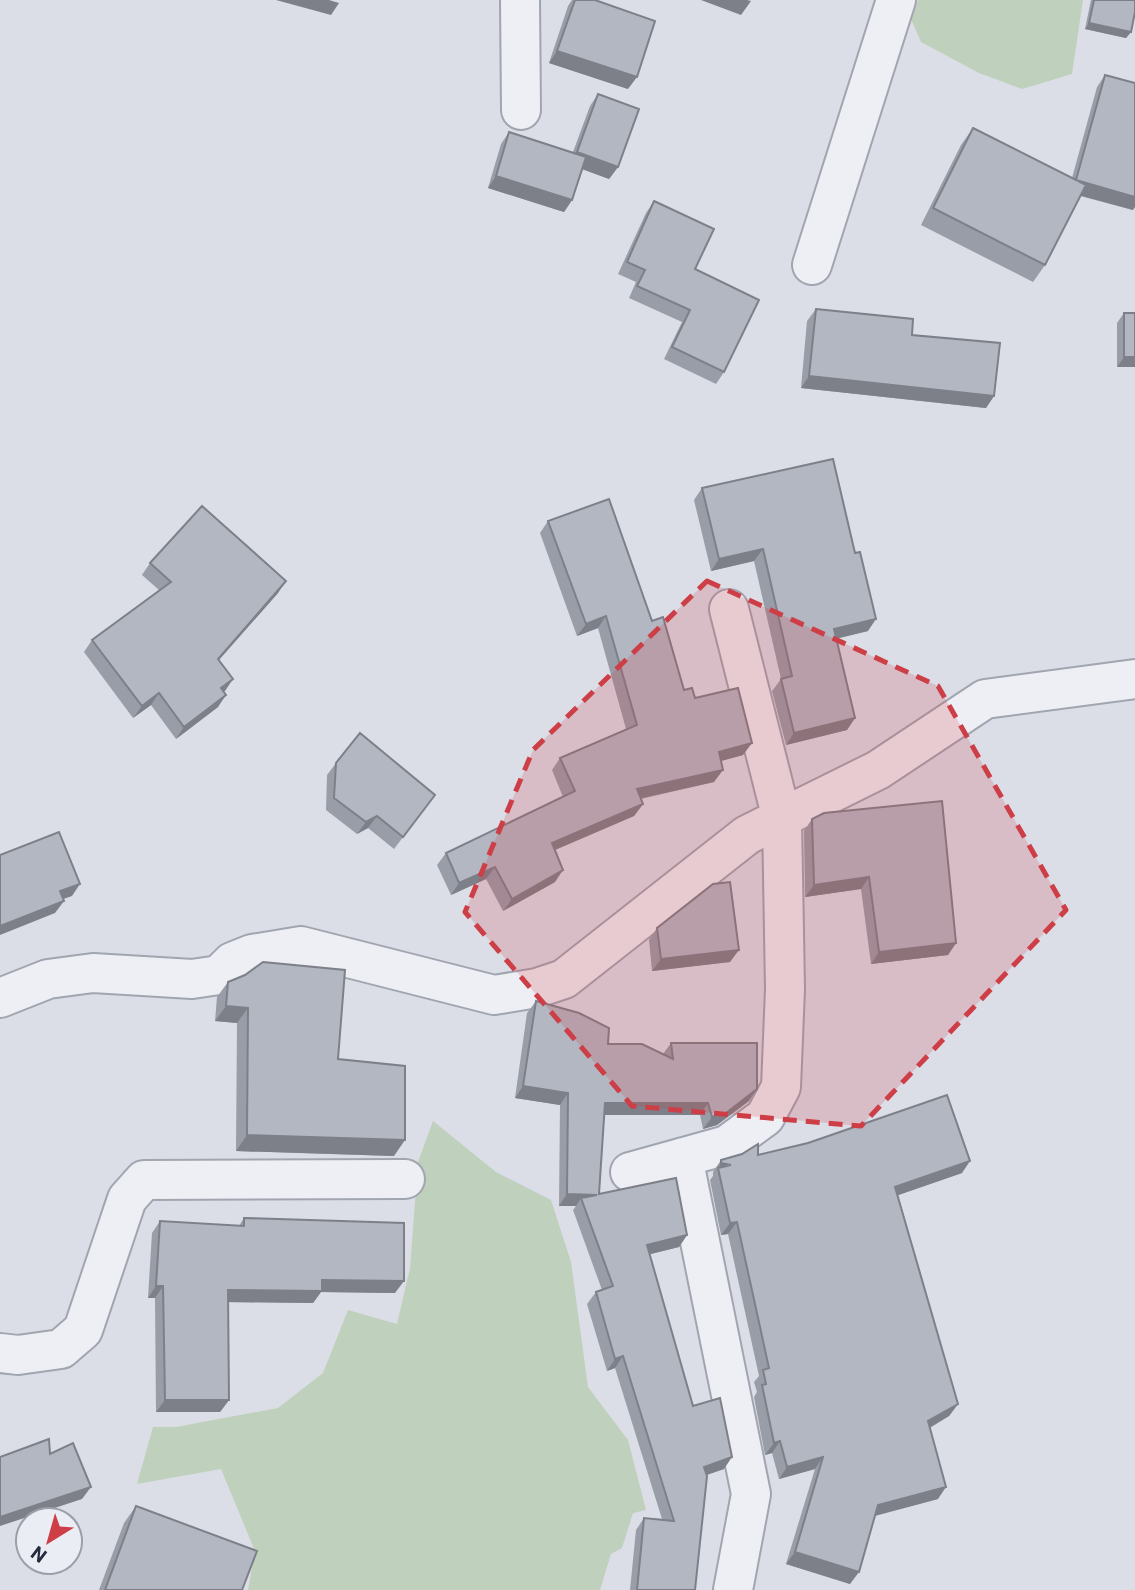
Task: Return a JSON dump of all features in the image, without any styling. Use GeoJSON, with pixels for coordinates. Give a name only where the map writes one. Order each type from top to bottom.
{"type":"FeatureCollection","features":[{"type":"Feature","properties":{"kind":"street"},"geometry":{"type":"LineString","coordinates":[[520,0],[521,110]]}},
{"type":"Feature","properties":{"kind":"street"},"geometry":{"type":"LineString","coordinates":[[813,265],[896,0]]}},
{"type":"Feature","properties":{"kind":"street"},"geometry":{"type":"LineString","coordinates":[[630,1172],[727,1145],[765,1117],[781,1087],[785,989],[782,819],[729,609]]}},
{"type":"Feature","properties":{"kind":"street"},"geometry":{"type":"LineString","coordinates":[[0,998],[48,979],[93,973],[192,979],[219,975],[232,962],[252,954],[300,946],[494,995],[537,988],[564,979],[747,835],[878,770],[985,699],[1135,679]]}},
{"type":"Feature","properties":{"kind":"street"},"geometry":{"type":"LineString","coordinates":[[683,1157],[751,1494],[733,1590]]}},
{"type":"Feature","properties":{"kind":"street"},"geometry":{"type":"LineString","coordinates":[[0,1353],[18,1355],[61,1349],[83,1329],[127,1199],[144,1180],[405,1180]]}},
{"type":"Feature","properties":{"kind":"highlighted area"},"geometry":{"type":"Polygon","coordinates":[[[707,581],[938,686],[1066,910],[861,1126],[632,1106],[465,912],[533,750],[707,581]]]}},
{"type":"Feature","properties":{"kind":"green space"},"geometry":{"type":"Polygon","coordinates":[[[918,0],[1083,0],[1072,74],[1022,89],[979,73],[921,42],[911,19],[918,0]]]}},
{"type":"Feature","properties":{"kind":"green space"},"geometry":{"type":"Polygon","coordinates":[[[433,1121],[496,1172],[551,1200],[571,1262],[588,1387],[628,1440],[646,1510],[633,1513],[622,1548],[611,1554],[600,1590],[248,1590],[255,1551],[221,1469],[137,1484],[153,1427],[176,1427],[278,1408],[323,1373],[348,1310],[397,1324],[410,1268],[418,1162],[433,1121]]]}},
{"type":"Feature","properties":{"kind":"building"},"geometry":{"type":"Polygon","coordinates":[[[575,0],[595,0],[655,21],[637,77],[557,51],[575,0]]]}},
{"type":"Feature","properties":{"kind":"building"},"geometry":{"type":"Polygon","coordinates":[[[1094,0],[1135,0],[1131,32],[1089,23],[1094,0]]]}},
{"type":"Feature","properties":{"kind":"building"},"geometry":{"type":"Polygon","coordinates":[[[1105,75],[1135,83],[1135,197],[1076,180],[1105,75]]]}},
{"type":"Feature","properties":{"kind":"building"},"geometry":{"type":"Polygon","coordinates":[[[598,94],[639,109],[618,167],[577,152],[598,94]]]}},
{"type":"Feature","properties":{"kind":"building"},"geometry":{"type":"Polygon","coordinates":[[[973,128],[1086,185],[1045,265],[933,208],[973,128]]]}},
{"type":"Feature","properties":{"kind":"building"},"geometry":{"type":"Polygon","coordinates":[[[509,132],[586,157],[572,200],[496,176],[509,132]]]}},
{"type":"Feature","properties":{"kind":"building"},"geometry":{"type":"Polygon","coordinates":[[[654,201],[714,229],[695,269],[759,300],[724,372],[672,347],[690,310],[637,286],[645,270],[627,262],[654,201]]]}},
{"type":"Feature","properties":{"kind":"building"},"geometry":{"type":"Polygon","coordinates":[[[816,309],[913,319],[912,335],[1000,343],[994,396],[809,376],[816,309]]]}},
{"type":"Feature","properties":{"kind":"building"},"geometry":{"type":"Polygon","coordinates":[[[1124,313],[1135,313],[1135,357],[1124,357],[1124,313]]]}},
{"type":"Feature","properties":{"kind":"building"},"geometry":{"type":"Polygon","coordinates":[[[833,459],[855,553],[860,552],[876,619],[834,629],[855,718],[794,733],[781,679],[792,676],[763,549],[719,559],[702,488],[833,459]]]}},
{"type":"Feature","properties":{"kind":"building"},"geometry":{"type":"Polygon","coordinates":[[[609,499],[652,621],[663,617],[684,690],[692,688],[695,698],[738,688],[752,743],[719,752],[723,770],[637,789],[643,804],[552,843],[563,870],[512,899],[495,867],[459,883],[446,853],[575,791],[560,758],[637,725],[606,616],[586,624],[548,521],[609,499]]]}},
{"type":"Feature","properties":{"kind":"building"},"geometry":{"type":"Polygon","coordinates":[[[202,506],[286,581],[218,659],[233,679],[221,688],[226,695],[184,727],[159,693],[142,706],[92,640],[171,582],[150,563],[202,506]]]}},
{"type":"Feature","properties":{"kind":"building"},"geometry":{"type":"Polygon","coordinates":[[[360,733],[435,795],[403,837],[377,816],[366,822],[334,798],[336,763],[360,733]]]}},
{"type":"Feature","properties":{"kind":"building"},"geometry":{"type":"Polygon","coordinates":[[[942,801],[956,943],[879,952],[869,877],[814,885],[812,819],[824,813],[942,801]]]}},
{"type":"Feature","properties":{"kind":"building"},"geometry":{"type":"Polygon","coordinates":[[[59,832],[80,884],[60,891],[64,901],[0,926],[0,855],[59,832]]]}},
{"type":"Feature","properties":{"kind":"building"},"geometry":{"type":"Polygon","coordinates":[[[730,882],[739,950],[661,959],[657,928],[713,884],[730,882]]]}},
{"type":"Feature","properties":{"kind":"building"},"geometry":{"type":"Polygon","coordinates":[[[263,962],[345,970],[338,1059],[405,1066],[405,1140],[247,1135],[248,1008],[226,1006],[228,982],[245,975],[263,962]]]}},
{"type":"Feature","properties":{"kind":"building"},"geometry":{"type":"Polygon","coordinates":[[[536,1001],[579,1013],[609,1028],[608,1044],[642,1044],[673,1059],[671,1043],[757,1043],[757,1089],[726,1113],[712,1117],[708,1103],[605,1103],[599,1194],[676,1178],[687,1235],[647,1245],[693,1406],[720,1398],[732,1457],[704,1467],[707,1476],[695,1590],[637,1590],[644,1518],[674,1521],[623,1356],[615,1359],[596,1292],[613,1286],[581,1198],[597,1195],[567,1194],[568,1093],[523,1086],[536,1001]]]}},
{"type":"Feature","properties":{"kind":"building"},"geometry":{"type":"Polygon","coordinates":[[[947,1095],[970,1161],[895,1187],[958,1404],[928,1421],[946,1487],[878,1505],[859,1572],[795,1552],[823,1457],[787,1467],[780,1441],[774,1443],[762,1385],[766,1384],[763,1370],[769,1368],[737,1222],[730,1223],[718,1168],[731,1165],[721,1163],[721,1160],[742,1154],[758,1144],[758,1155],[808,1143],[947,1095]]]}},
{"type":"Feature","properties":{"kind":"building"},"geometry":{"type":"Polygon","coordinates":[[[244,1218],[404,1223],[404,1281],[322,1280],[322,1291],[228,1290],[229,1400],[165,1400],[163,1286],[156,1286],[160,1221],[244,1226],[244,1218]]]}},
{"type":"Feature","properties":{"kind":"building"},"geometry":{"type":"Polygon","coordinates":[[[49,1439],[50,1454],[73,1443],[91,1487],[33,1506],[14,1506],[14,1512],[0,1517],[0,1457],[49,1439]]]}},
{"type":"Feature","properties":{"kind":"building"},"geometry":{"type":"Polygon","coordinates":[[[136,1506],[257,1551],[242,1590],[105,1590],[136,1506]]]}}]}
